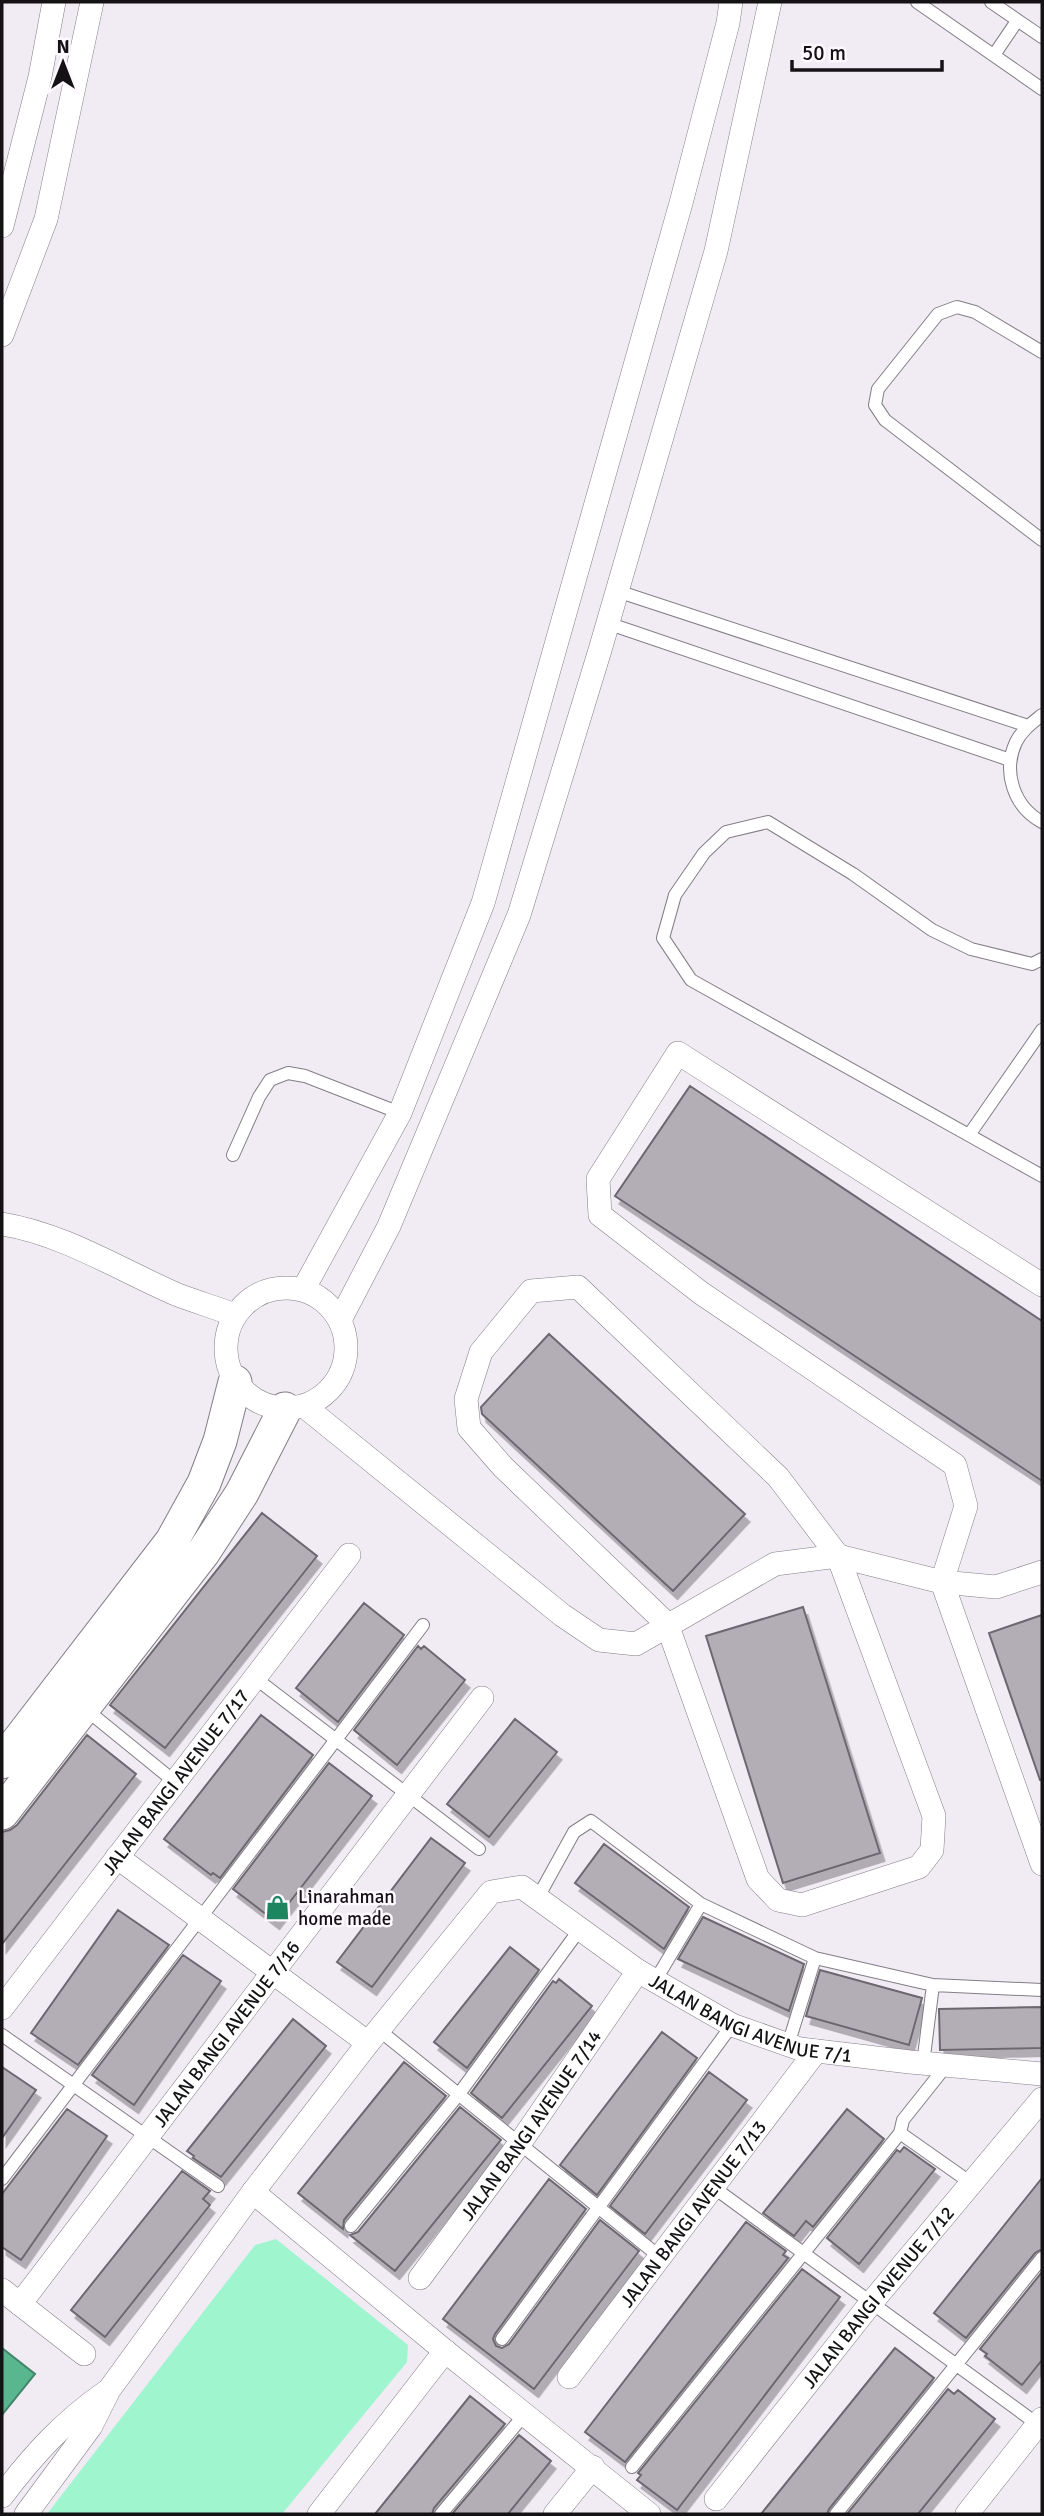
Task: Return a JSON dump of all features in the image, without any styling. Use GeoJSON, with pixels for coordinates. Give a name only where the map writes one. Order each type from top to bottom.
{"type":"FeatureCollection","features":[{"type":"Feature","properties":{"kind":"street"},"geometry":{"type":"LineString","coordinates":[[2,226],[40,77],[54,2]]}},
{"type":"Feature","properties":{"kind":"street"},"geometry":{"type":"LineString","coordinates":[[2,335],[46,219],[92,2]]}},
{"type":"Feature","properties":{"kind":"street"},"geometry":{"type":"LineString","coordinates":[[303,1290],[400,1113],[483,903],[681,203],[728,23],[731,2]]}},
{"type":"Feature","properties":{"kind":"street"},"geometry":{"type":"LineString","coordinates":[[340,1320],[389,1226],[519,915],[716,251],[770,2]]}},
{"type":"Feature","properties":{"kind":"street"},"geometry":{"type":"LineString","coordinates":[[1042,1285],[678,1053],[598,1179],[600,1215],[701,1293],[955,1465],[966,1506],[942,1582],[1042,1864]]}},
{"type":"Feature","properties":{"kind":"street"},"geometry":{"type":"LineString","coordinates":[[2,1224],[37,1232],[179,1295],[234,1315]]}},
{"type":"Feature","properties":{"kind":"street"},"geometry":{"type":"LineString","coordinates":[[2,1813],[203,1553],[294,1408],[323,1396],[338,1381],[346,1361],[347,1340],[340,1320],[325,1301],[303,1290],[288,1287],[272,1289],[251,1299],[234,1315],[227,1331],[225,1349],[235,1382],[257,1402],[294,1408],[562,1615],[599,1640],[636,1644],[775,1564],[838,1556],[942,1582],[996,1587],[1042,1572]]}},
{"type":"Feature","properties":{"kind":"street"},"geometry":{"type":"LineString","coordinates":[[578,1287],[778,1478],[838,1556],[934,1816],[932,1850],[919,1867],[802,1905],[778,1900],[758,1879],[667,1624],[503,1468],[469,1428],[466,1399],[481,1352],[531,1291],[578,1287]]}},
{"type":"Feature","properties":{"kind":"street"},"geometry":{"type":"LineString","coordinates":[[2,1762],[172,1541],[204,1483],[220,1440],[235,1382]]}},
{"type":"Feature","properties":{"kind":"street","name":"JALAN BANGI AVENUE 7/17"},"geometry":{"type":"LineString","coordinates":[[5,1999],[349,1555]]}},
{"type":"Feature","properties":{"kind":"street","name":"JALAN BANGI AVENUE 7/16"},"geometry":{"type":"LineString","coordinates":[[20,2304],[482,1698]]}},
{"type":"Feature","properties":{"kind":"street"},"geometry":{"type":"LineString","coordinates":[[26,2514],[90,2426],[109,2390],[253,2192],[374,2036],[273,1972],[117,1857]]}},
{"type":"Feature","properties":{"kind":"street","name":"JALAN BANGI AVENUE 7/1"},"geometry":{"type":"LineString","coordinates":[[374,2036],[492,1892],[522,1887],[647,1976],[732,2025],[788,2045],[816,2051],[1042,2074]]}},
{"type":"Feature","properties":{"kind":"street","name":"JALAN BANGI AVENUE 7/14"},"geometry":{"type":"LineString","coordinates":[[420,2278],[647,1976]]}},
{"type":"Feature","properties":{"kind":"street","name":"JALAN BANGI AVENUE 7/13"},"geometry":{"type":"LineString","coordinates":[[569,2377],[816,2051]]}},
{"type":"Feature","properties":{"kind":"street","name":"JALAN BANGI AVENUE 7/12"},"geometry":{"type":"LineString","coordinates":[[716,2499],[871,2303],[1042,2099]]}},
{"type":"Feature","properties":{"kind":"street"},"geometry":{"type":"LineString","coordinates":[[253,2192],[445,2351],[649,2514]]}},
{"type":"Feature","properties":{"kind":"street"},"geometry":{"type":"LineString","coordinates":[[2,2290],[83,2354]]}},
{"type":"Feature","properties":{"kind":"street"},"geometry":{"type":"LineString","coordinates":[[319,2514],[445,2351]]}},
{"type":"Feature","properties":{"kind":"street"},"geometry":{"type":"LineString","coordinates":[[2,2496],[28,2462],[76,2413],[109,2390]]}},
{"type":"Feature","properties":{"kind":"street"},"geometry":{"type":"LineString","coordinates":[[967,2514],[1041,2424]]}},
{"type":"Feature","properties":{"kind":"street"},"geometry":{"type":"LineString","coordinates":[[555,2514],[593,2467]]}},
{"type":"Feature","properties":{"kind":"lane"},"geometry":{"type":"LineString","coordinates":[[917,2],[1042,89]]}},
{"type":"Feature","properties":{"kind":"lane"},"geometry":{"type":"LineString","coordinates":[[991,2],[1042,37]]}},
{"type":"Feature","properties":{"kind":"lane"},"geometry":{"type":"LineString","coordinates":[[994,55],[1017,21]]}},
{"type":"Feature","properties":{"kind":"lane"},"geometry":{"type":"LineString","coordinates":[[1042,352],[975,312],[957,307],[938,314],[878,389],[875,405],[885,420],[1042,540]]}},
{"type":"Feature","properties":{"kind":"lane"},"geometry":{"type":"LineString","coordinates":[[617,591],[1028,726]]}},
{"type":"Feature","properties":{"kind":"lane"},"geometry":{"type":"LineString","coordinates":[[607,623],[1010,760]]}},
{"type":"Feature","properties":{"kind":"lane"},"geometry":{"type":"LineString","coordinates":[[1042,715],[1028,726],[1016,741],[1010,760],[1011,781],[1018,800],[1032,817],[1042,822]]}},
{"type":"Feature","properties":{"kind":"lane"},"geometry":{"type":"LineString","coordinates":[[1042,959],[1032,964],[971,949],[932,930],[853,874],[768,822],[726,832],[704,853],[675,895],[663,938],[691,980],[1042,1176]]}},
{"type":"Feature","properties":{"kind":"lane"},"geometry":{"type":"LineString","coordinates":[[970,1135],[1042,1030]]}},
{"type":"Feature","properties":{"kind":"lane"},"geometry":{"type":"LineString","coordinates":[[233,1155],[259,1097],[270,1080],[288,1073],[305,1076],[400,1113]]}},
{"type":"Feature","properties":{"kind":"lane"},"geometry":{"type":"LineString","coordinates":[[2,2179],[423,1625]]}},
{"type":"Feature","properties":{"kind":"lane"},"geometry":{"type":"LineString","coordinates":[[255,1678],[479,1849]]}},
{"type":"Feature","properties":{"kind":"lane"},"geometry":{"type":"LineString","coordinates":[[94,1716],[175,1782]]}},
{"type":"Feature","properties":{"kind":"lane"},"geometry":{"type":"LineString","coordinates":[[537,1899],[574,1832],[591,1821],[701,1904],[815,1958],[933,1985],[1042,1990]]}},
{"type":"Feature","properties":{"kind":"lane"},"geometry":{"type":"LineString","coordinates":[[647,1976],[701,1904]]}},
{"type":"Feature","properties":{"kind":"lane"},"geometry":{"type":"LineString","coordinates":[[351,2226],[459,2094],[580,1929]]}},
{"type":"Feature","properties":{"kind":"lane"},"geometry":{"type":"LineString","coordinates":[[788,2045],[815,1958]]}},
{"type":"Feature","properties":{"kind":"lane"},"geometry":{"type":"LineString","coordinates":[[632,2467],[900,2133],[903,2120],[934,2065],[933,1985]]}},
{"type":"Feature","properties":{"kind":"lane"},"geometry":{"type":"LineString","coordinates":[[502,2339],[732,2025]]}},
{"type":"Feature","properties":{"kind":"lane"},"geometry":{"type":"LineString","coordinates":[[2,2035],[218,2186]]}},
{"type":"Feature","properties":{"kind":"lane"},"geometry":{"type":"LineString","coordinates":[[374,2036],[459,2094],[660,2257]]}},
{"type":"Feature","properties":{"kind":"lane"},"geometry":{"type":"LineString","coordinates":[[900,2133],[971,2183]]}},
{"type":"Feature","properties":{"kind":"lane"},"geometry":{"type":"LineString","coordinates":[[713,2188],[1041,2424]]}},
{"type":"Feature","properties":{"kind":"lane"},"geometry":{"type":"LineString","coordinates":[[836,2514],[1042,2258]]}},
{"type":"Feature","properties":{"kind":"lane"},"geometry":{"type":"LineString","coordinates":[[441,2514],[525,2414]]}},
{"type":"Feature","properties":{"kind":"shaded area"},"geometry":{"type":"Polygon","coordinates":[[[276,2239],[408,2345],[407,2362],[282,2514],[47,2514],[255,2245],[276,2239]]]}},
{"type":"Feature","properties":{"kind":"shaded area"},"geometry":{"type":"Polygon","coordinates":[[[2,2348],[35,2374],[2,2415],[2,2348]]]}},
{"type":"Feature","properties":{"kind":"building"},"geometry":{"type":"Polygon","coordinates":[[[690,1086],[1042,1321],[1042,1481],[615,1196],[690,1086]]]}},
{"type":"Feature","properties":{"kind":"building"},"geometry":{"type":"Polygon","coordinates":[[[549,1334],[745,1514],[673,1591],[482,1414],[481,1407],[549,1334]]]}},
{"type":"Feature","properties":{"kind":"building"},"geometry":{"type":"Polygon","coordinates":[[[262,1513],[317,1556],[165,1748],[110,1705],[262,1513]]]}},
{"type":"Feature","properties":{"kind":"building"},"geometry":{"type":"Polygon","coordinates":[[[364,1603],[404,1635],[338,1722],[296,1688],[364,1603]]]}},
{"type":"Feature","properties":{"kind":"building"},"geometry":{"type":"Polygon","coordinates":[[[803,1607],[880,1853],[783,1883],[706,1636],[803,1607]]]}},
{"type":"Feature","properties":{"kind":"building"},"geometry":{"type":"Polygon","coordinates":[[[1042,1615],[1042,1780],[1040,1780],[989,1633],[1042,1615]]]}},
{"type":"Feature","properties":{"kind":"building"},"geometry":{"type":"Polygon","coordinates":[[[418,1646],[421,1649],[424,1646],[465,1680],[397,1765],[354,1730],[418,1646]]]}},
{"type":"Feature","properties":{"kind":"building"},"geometry":{"type":"Polygon","coordinates":[[[261,1715],[313,1755],[220,1878],[213,1873],[211,1875],[164,1839],[261,1715]]]}},
{"type":"Feature","properties":{"kind":"building"},"geometry":{"type":"Polygon","coordinates":[[[515,1719],[557,1752],[489,1837],[447,1804],[515,1719]]]}},
{"type":"Feature","properties":{"kind":"building"},"geometry":{"type":"Polygon","coordinates":[[[87,1735],[136,1774],[2,1944],[2,1832],[17,1825],[87,1735]]]}},
{"type":"Feature","properties":{"kind":"building"},"geometry":{"type":"Polygon","coordinates":[[[329,1763],[372,1796],[275,1921],[233,1889],[329,1763]]]}},
{"type":"Feature","properties":{"kind":"building"},"geometry":{"type":"Polygon","coordinates":[[[431,1838],[465,1863],[372,1987],[337,1962],[431,1838]]]}},
{"type":"Feature","properties":{"kind":"building"},"geometry":{"type":"Polygon","coordinates":[[[604,1844],[689,1907],[664,1949],[575,1883],[604,1844]]]}},
{"type":"Feature","properties":{"kind":"building"},"geometry":{"type":"Polygon","coordinates":[[[118,1910],[169,1945],[78,2065],[31,2033],[118,1910]]]}},
{"type":"Feature","properties":{"kind":"building"},"geometry":{"type":"Polygon","coordinates":[[[703,1917],[804,1964],[789,2011],[678,1959],[703,1917]]]}},
{"type":"Feature","properties":{"kind":"building"},"geometry":{"type":"Polygon","coordinates":[[[510,1947],[539,1970],[467,2068],[434,2042],[510,1947]]]}},
{"type":"Feature","properties":{"kind":"building"},"geometry":{"type":"Polygon","coordinates":[[[183,1955],[221,1981],[134,2105],[92,2075],[183,1955]]]}},
{"type":"Feature","properties":{"kind":"building"},"geometry":{"type":"Polygon","coordinates":[[[820,1970],[922,1998],[909,2045],[806,2016],[820,1970]]]}},
{"type":"Feature","properties":{"kind":"building"},"geometry":{"type":"Polygon","coordinates":[[[559,1979],[592,2006],[502,2118],[471,2093],[553,1981],[556,1983],[559,1979]]]}},
{"type":"Feature","properties":{"kind":"building"},"geometry":{"type":"Polygon","coordinates":[[[1042,2007],[1042,2048],[940,2050],[939,2009],[1042,2007]]]}},
{"type":"Feature","properties":{"kind":"building"},"geometry":{"type":"Polygon","coordinates":[[[293,2019],[326,2046],[221,2177],[187,2151],[293,2019]]]}},
{"type":"Feature","properties":{"kind":"building"},"geometry":{"type":"Polygon","coordinates":[[[662,2032],[697,2058],[597,2195],[560,2165],[662,2032]]]}},
{"type":"Feature","properties":{"kind":"building"},"geometry":{"type":"Polygon","coordinates":[[[404,2062],[446,2096],[344,2220],[343,2229],[298,2193],[404,2062]]]}},
{"type":"Feature","properties":{"kind":"building"},"geometry":{"type":"Polygon","coordinates":[[[2,2067],[36,2090],[2,2138],[2,2067]]]}},
{"type":"Feature","properties":{"kind":"building"},"geometry":{"type":"Polygon","coordinates":[[[709,2072],[747,2100],[645,2234],[610,2206],[709,2072]]]}},
{"type":"Feature","properties":{"kind":"building"},"geometry":{"type":"Polygon","coordinates":[[[460,2107],[501,2140],[395,2271],[350,2235],[358,2232],[460,2107]]]}},
{"type":"Feature","properties":{"kind":"building"},"geometry":{"type":"Polygon","coordinates":[[[67,2109],[107,2136],[21,2260],[2,2247],[2,2194],[67,2109]]]}},
{"type":"Feature","properties":{"kind":"building"},"geometry":{"type":"Polygon","coordinates":[[[847,2109],[884,2139],[813,2227],[806,2221],[794,2236],[763,2213],[847,2109]]]}},
{"type":"Feature","properties":{"kind":"building"},"geometry":{"type":"Polygon","coordinates":[[[904,2147],[935,2169],[859,2264],[827,2238],[897,2150],[900,2152],[904,2147]]]}},
{"type":"Feature","properties":{"kind":"building"},"geometry":{"type":"Polygon","coordinates":[[[182,2171],[210,2191],[203,2199],[210,2205],[105,2337],[71,2310],[182,2171]]]}},
{"type":"Feature","properties":{"kind":"building"},"geometry":{"type":"Polygon","coordinates":[[[1042,2178],[1042,2249],[1035,2253],[966,2338],[934,2313],[1042,2178]]]}},
{"type":"Feature","properties":{"kind":"building"},"geometry":{"type":"Polygon","coordinates":[[[549,2179],[586,2209],[495,2334],[493,2339],[496,2346],[502,2348],[509,2344],[600,2220],[639,2251],[534,2389],[443,2319],[549,2179]]]}},
{"type":"Feature","properties":{"kind":"building"},"geometry":{"type":"Polygon","coordinates":[[[746,2222],[786,2251],[783,2255],[788,2258],[625,2462],[585,2432],[746,2222]]]}},
{"type":"Feature","properties":{"kind":"building"},"geometry":{"type":"Polygon","coordinates":[[[802,2269],[840,2297],[677,2510],[637,2480],[641,2475],[638,2473],[802,2269]]]}},
{"type":"Feature","properties":{"kind":"building"},"geometry":{"type":"Polygon","coordinates":[[[1042,2272],[1042,2360],[1022,2385],[980,2349],[1042,2272]]]}},
{"type":"Feature","properties":{"kind":"building"},"geometry":{"type":"Polygon","coordinates":[[[895,2348],[934,2378],[827,2514],[761,2514],[895,2348]]]}},
{"type":"Feature","properties":{"kind":"building"},"geometry":{"type":"Polygon","coordinates":[[[948,2389],[954,2394],[958,2390],[995,2419],[918,2514],[847,2514],[948,2389]]]}},
{"type":"Feature","properties":{"kind":"building"},"geometry":{"type":"Polygon","coordinates":[[[470,2396],[505,2424],[434,2508],[432,2514],[375,2514],[470,2396]]]}},
{"type":"Feature","properties":{"kind":"building"},"geometry":{"type":"Polygon","coordinates":[[[519,2435],[551,2461],[508,2514],[452,2514],[519,2435]]]}},
{"type":"Feature","properties":{"kind":"place","name":"Linarahman home made"},"geometry":{"type":"Point","coordinates":[278,1907]}}]}
